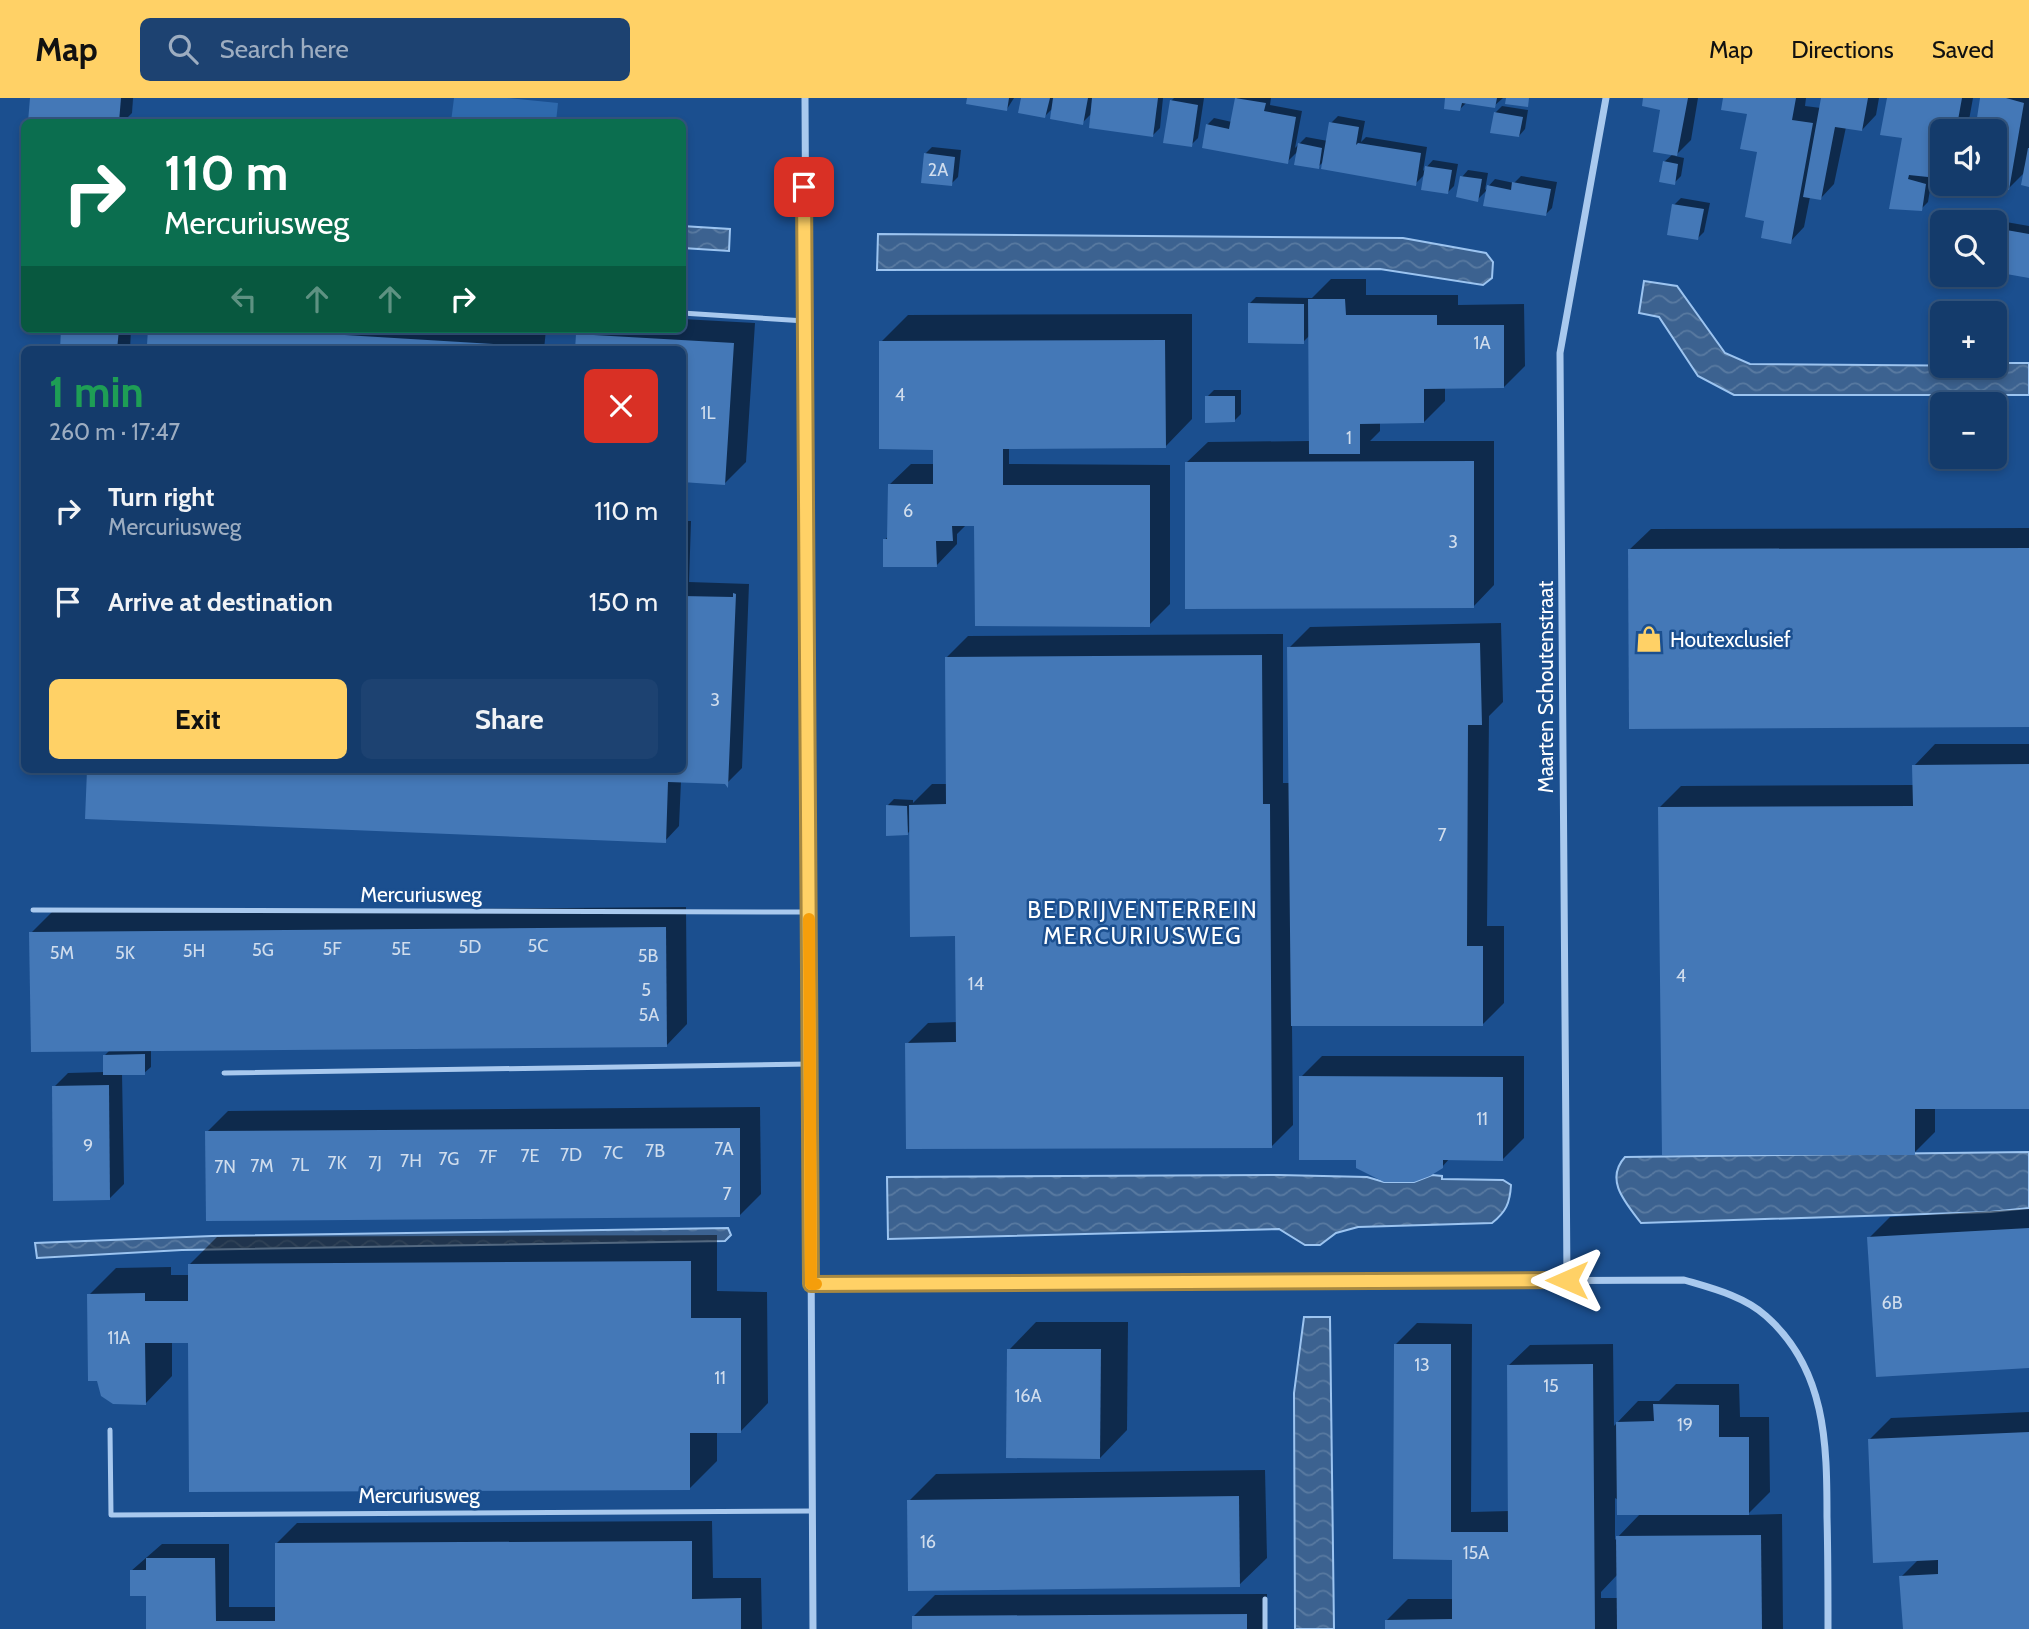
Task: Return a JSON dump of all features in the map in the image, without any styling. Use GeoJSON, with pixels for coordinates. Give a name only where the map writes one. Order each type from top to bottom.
{"type":"FeatureCollection","features":[{"type":"Feature","properties":{"kind":"street"},"geometry":{"type":"LineString","coordinates":[[806,98],[813,1629]]}},
{"type":"Feature","properties":{"kind":"street","name":"Maarten Schoutenstraat"},"geometry":{"type":"LineString","coordinates":[[1567,1280],[1560,353],[1606,98]]}},
{"type":"Feature","properties":{"kind":"street"},"geometry":{"type":"LineString","coordinates":[[811,1284],[1684,1280],[1725,1292],[1765,1314],[1789,1341],[1809,1373],[1821,1408],[1827,1444],[1828,1629]]}},
{"type":"Feature","properties":{"kind":"lane"},"geometry":{"type":"LineString","coordinates":[[686,313],[805,321]]}},
{"type":"Feature","properties":{"kind":"lane","name":"Mercuriusweg"},"geometry":{"type":"LineString","coordinates":[[33,910],[808,912]]}},
{"type":"Feature","properties":{"kind":"lane"},"geometry":{"type":"LineString","coordinates":[[224,1073],[809,1064]]}},
{"type":"Feature","properties":{"kind":"lane","name":"Mercuriusweg"},"geometry":{"type":"LineString","coordinates":[[110,1430],[111,1515],[812,1511]]}},
{"type":"Feature","properties":{"kind":"lane"},"geometry":{"type":"LineString","coordinates":[[1265,1599],[1265,1629]]}},
{"type":"Feature","properties":{"kind":"shaded area"},"geometry":{"type":"Polygon","coordinates":[[[454,98],[507,98],[558,103],[556,119],[451,119],[454,98]]]}},
{"type":"Feature","properties":{"kind":"water"},"geometry":{"type":"Polygon","coordinates":[[[686,226],[730,229],[729,251],[686,248],[686,226]]]}},
{"type":"Feature","properties":{"kind":"water"},"geometry":{"type":"Polygon","coordinates":[[[878,234],[1403,238],[1486,253],[1493,262],[1492,278],[1483,285],[1380,269],[877,270],[878,234]]]}},
{"type":"Feature","properties":{"kind":"water"},"geometry":{"type":"Polygon","coordinates":[[[1644,281],[1677,286],[1725,353],[1750,364],[1930,365],[1930,378],[2007,378],[2007,363],[2029,363],[2029,395],[2007,395],[2007,392],[1930,392],[1930,395],[1734,395],[1698,376],[1659,317],[1639,313],[1644,281]]]}},
{"type":"Feature","properties":{"kind":"water"},"geometry":{"type":"Polygon","coordinates":[[[2029,1152],[2029,1208],[1990,1212],[1641,1223],[1624,1199],[1617,1183],[1619,1166],[1625,1157],[2029,1152]]]}},
{"type":"Feature","properties":{"kind":"water"},"geometry":{"type":"Polygon","coordinates":[[[1432,1175],[1442,1176],[1442,1179],[1503,1180],[1511,1185],[1506,1207],[1492,1223],[1358,1227],[1336,1233],[1320,1245],[1305,1245],[1279,1229],[888,1239],[887,1177],[1367,1177],[1384,1182],[1414,1182],[1432,1175]]]}},
{"type":"Feature","properties":{"kind":"water"},"geometry":{"type":"Polygon","coordinates":[[[728,1228],[731,1235],[725,1241],[182,1250],[37,1258],[35,1243],[212,1236],[728,1228]]]}},
{"type":"Feature","properties":{"kind":"water"},"geometry":{"type":"Polygon","coordinates":[[[1304,1317],[1330,1317],[1334,1629],[1295,1629],[1294,1393],[1304,1317]]]}},
{"type":"Feature","properties":{"kind":"building"},"geometry":{"type":"Polygon","coordinates":[[[30,98],[121,98],[119,119],[28,119],[30,98]]]}},
{"type":"Feature","properties":{"kind":"building"},"geometry":{"type":"Polygon","coordinates":[[[967,98],[1009,98],[1007,111],[966,104],[967,98]]]}},
{"type":"Feature","properties":{"kind":"building"},"geometry":{"type":"Polygon","coordinates":[[[1021,98],[1050,98],[1045,118],[1018,113],[1021,98]]]}},
{"type":"Feature","properties":{"kind":"building"},"geometry":{"type":"Polygon","coordinates":[[[1053,98],[1088,98],[1083,125],[1050,119],[1053,98]]]}},
{"type":"Feature","properties":{"kind":"building"},"geometry":{"type":"Polygon","coordinates":[[[1092,98],[1158,98],[1153,137],[1089,128],[1092,98]]]}},
{"type":"Feature","properties":{"kind":"building"},"geometry":{"type":"Polygon","coordinates":[[[1235,98],[1266,103],[1264,111],[1296,117],[1288,164],[1202,148],[1206,124],[1229,129],[1235,98]]]}},
{"type":"Feature","properties":{"kind":"building"},"geometry":{"type":"Polygon","coordinates":[[[1445,98],[1497,98],[1495,108],[1462,103],[1460,111],[1444,109],[1445,98]]]}},
{"type":"Feature","properties":{"kind":"building"},"geometry":{"type":"Polygon","coordinates":[[[1506,98],[1529,98],[1528,107],[1505,104],[1506,98]]]}},
{"type":"Feature","properties":{"kind":"building"},"geometry":{"type":"Polygon","coordinates":[[[1643,98],[1688,98],[1677,156],[1653,152],[1660,110],[1642,106],[1643,98]]]}},
{"type":"Feature","properties":{"kind":"building"},"geometry":{"type":"Polygon","coordinates":[[[1723,98],[1796,98],[1792,120],[1813,123],[1791,244],[1761,238],[1764,221],[1745,217],[1757,152],[1740,149],[1747,114],[1721,110],[1723,98]]]}},
{"type":"Feature","properties":{"kind":"building"},"geometry":{"type":"Polygon","coordinates":[[[1821,98],[1868,98],[1862,131],[1835,127],[1821,200],[1803,197],[1821,98]]]}},
{"type":"Feature","properties":{"kind":"building"},"geometry":{"type":"Polygon","coordinates":[[[1887,98],[1962,98],[1958,119],[1930,119],[1928,177],[1909,175],[1908,179],[1926,184],[1922,211],[1889,209],[1902,138],[1880,135],[1887,98]]]}},
{"type":"Feature","properties":{"kind":"building"},"geometry":{"type":"Polygon","coordinates":[[[1980,98],[2006,98],[2024,103],[2009,190],[2007,119],[1977,119],[1980,98]]]}},
{"type":"Feature","properties":{"kind":"building"},"geometry":{"type":"Polygon","coordinates":[[[1170,100],[1198,105],[1192,147],[1163,143],[1170,100]]]}},
{"type":"Feature","properties":{"kind":"building"},"geometry":{"type":"Polygon","coordinates":[[[1494,112],[1523,117],[1519,137],[1490,133],[1494,112]]]}},
{"type":"Feature","properties":{"kind":"building"},"geometry":{"type":"Polygon","coordinates":[[[1329,122],[1359,127],[1356,145],[1358,143],[1421,153],[1416,186],[1321,169],[1329,122]]]}},
{"type":"Feature","properties":{"kind":"building"},"geometry":{"type":"Polygon","coordinates":[[[1298,143],[1322,148],[1319,169],[1294,165],[1298,143]]]}},
{"type":"Feature","properties":{"kind":"building"},"geometry":{"type":"Polygon","coordinates":[[[2029,148],[2029,187],[2021,185],[2029,148]]]}},
{"type":"Feature","properties":{"kind":"building"},"geometry":{"type":"Polygon","coordinates":[[[924,153],[955,157],[952,186],[921,183],[924,153]]]}},
{"type":"Feature","properties":{"kind":"building"},"geometry":{"type":"Polygon","coordinates":[[[1663,161],[1678,164],[1675,185],[1659,182],[1663,161]]]}},
{"type":"Feature","properties":{"kind":"building"},"geometry":{"type":"Polygon","coordinates":[[[1425,166],[1452,170],[1448,194],[1421,190],[1425,166]]]}},
{"type":"Feature","properties":{"kind":"building"},"geometry":{"type":"Polygon","coordinates":[[[1460,176],[1482,179],[1478,202],[1456,197],[1460,176]]]}},
{"type":"Feature","properties":{"kind":"building"},"geometry":{"type":"Polygon","coordinates":[[[1512,182],[1551,189],[1546,216],[1483,206],[1487,185],[1511,190],[1512,182]]]}},
{"type":"Feature","properties":{"kind":"building"},"geometry":{"type":"Polygon","coordinates":[[[1672,204],[1704,209],[1698,240],[1667,235],[1672,204]]]}},
{"type":"Feature","properties":{"kind":"building"},"geometry":{"type":"Polygon","coordinates":[[[2007,230],[2029,234],[2029,278],[2007,274],[2007,230]]]}},
{"type":"Feature","properties":{"kind":"building"},"geometry":{"type":"Polygon","coordinates":[[[1308,299],[1345,299],[1346,315],[1437,315],[1437,325],[1504,325],[1504,388],[1424,389],[1424,423],[1360,424],[1360,454],[1309,454],[1308,299]]]}},
{"type":"Feature","properties":{"kind":"building"},"geometry":{"type":"Polygon","coordinates":[[[1248,303],[1304,304],[1304,344],[1248,343],[1248,303]]]}},
{"type":"Feature","properties":{"kind":"building"},"geometry":{"type":"Polygon","coordinates":[[[61,333],[119,333],[117,346],[60,346],[61,333]]]}},
{"type":"Feature","properties":{"kind":"building"},"geometry":{"type":"Polygon","coordinates":[[[148,333],[313,333],[526,346],[167,346],[147,345],[148,333]]]}},
{"type":"Feature","properties":{"kind":"building"},"geometry":{"type":"Polygon","coordinates":[[[576,334],[734,343],[725,485],[686,482],[686,346],[575,346],[576,334]]]}},
{"type":"Feature","properties":{"kind":"building"},"geometry":{"type":"Polygon","coordinates":[[[1165,340],[1166,448],[1003,449],[1003,485],[1150,485],[1150,627],[975,626],[974,526],[952,526],[953,541],[936,541],[937,567],[883,567],[883,539],[887,539],[888,484],[933,484],[933,450],[879,449],[879,341],[1165,340]]]}},
{"type":"Feature","properties":{"kind":"building"},"geometry":{"type":"Polygon","coordinates":[[[1205,396],[1235,396],[1235,422],[1205,423],[1205,396]]]}},
{"type":"Feature","properties":{"kind":"building"},"geometry":{"type":"Polygon","coordinates":[[[1474,461],[1474,608],[1185,609],[1185,462],[1474,461]]]}},
{"type":"Feature","properties":{"kind":"building"},"geometry":{"type":"Polygon","coordinates":[[[2029,548],[2029,727],[1629,729],[1628,549],[2029,548]]]}},
{"type":"Feature","properties":{"kind":"building"},"geometry":{"type":"Polygon","coordinates":[[[733,593],[736,594],[728,788],[725,784],[668,782],[666,843],[85,819],[87,773],[686,773],[686,596],[733,597],[733,593]]]}},
{"type":"Feature","properties":{"kind":"building"},"geometry":{"type":"Polygon","coordinates":[[[1480,643],[1482,725],[1468,725],[1467,946],[1483,946],[1483,1026],[1291,1026],[1287,647],[1480,643]]]}},
{"type":"Feature","properties":{"kind":"building"},"geometry":{"type":"Polygon","coordinates":[[[1262,655],[1263,804],[1270,804],[1272,1148],[906,1149],[905,1043],[956,1042],[955,936],[910,937],[909,805],[946,804],[945,657],[1262,655]]]}},
{"type":"Feature","properties":{"kind":"building"},"geometry":{"type":"Polygon","coordinates":[[[2029,764],[2029,1109],[1915,1109],[1915,1155],[1662,1155],[1658,807],[1913,806],[1912,765],[2029,764]]]}},
{"type":"Feature","properties":{"kind":"building"},"geometry":{"type":"Polygon","coordinates":[[[886,805],[907,806],[908,835],[886,836],[886,805]]]}},
{"type":"Feature","properties":{"kind":"building"},"geometry":{"type":"Polygon","coordinates":[[[666,927],[667,1047],[31,1052],[29,932],[666,927]]]}},
{"type":"Feature","properties":{"kind":"building"},"geometry":{"type":"Polygon","coordinates":[[[145,1054],[145,1075],[103,1075],[103,1055],[145,1054]]]}},
{"type":"Feature","properties":{"kind":"building"},"geometry":{"type":"Polygon","coordinates":[[[1299,1076],[1503,1077],[1503,1161],[1443,1160],[1443,1168],[1414,1182],[1384,1182],[1356,1168],[1356,1160],[1299,1160],[1299,1076]]]}},
{"type":"Feature","properties":{"kind":"building"},"geometry":{"type":"Polygon","coordinates":[[[109,1085],[110,1200],[53,1201],[52,1086],[109,1085]]]}},
{"type":"Feature","properties":{"kind":"building"},"geometry":{"type":"Polygon","coordinates":[[[740,1128],[740,1217],[206,1221],[205,1131],[740,1128]]]}},
{"type":"Feature","properties":{"kind":"building"},"geometry":{"type":"Polygon","coordinates":[[[2029,1228],[2029,1368],[1876,1377],[1867,1237],[2029,1228]]]}},
{"type":"Feature","properties":{"kind":"building"},"geometry":{"type":"Polygon","coordinates":[[[691,1261],[691,1318],[741,1318],[741,1433],[690,1433],[690,1490],[189,1492],[188,1343],[145,1343],[146,1405],[113,1404],[101,1396],[97,1381],[88,1381],[87,1294],[145,1293],[145,1301],[188,1301],[188,1264],[691,1261]]]}},
{"type":"Feature","properties":{"kind":"building"},"geometry":{"type":"Polygon","coordinates":[[[1394,1344],[1451,1344],[1451,1532],[1508,1532],[1507,1365],[1593,1364],[1595,1629],[1385,1629],[1385,1620],[1452,1619],[1452,1560],[1393,1559],[1394,1344]]]}},
{"type":"Feature","properties":{"kind":"building"},"geometry":{"type":"Polygon","coordinates":[[[1007,1349],[1101,1349],[1100,1459],[1006,1458],[1007,1349]]]}},
{"type":"Feature","properties":{"kind":"building"},"geometry":{"type":"Polygon","coordinates":[[[1653,1404],[1719,1405],[1719,1437],[1749,1437],[1749,1515],[1617,1515],[1616,1422],[1654,1421],[1653,1404]]]}},
{"type":"Feature","properties":{"kind":"building"},"geometry":{"type":"Polygon","coordinates":[[[2029,1432],[2029,1629],[1903,1629],[1899,1576],[1938,1574],[1938,1560],[1873,1563],[1868,1439],[2029,1432]]]}},
{"type":"Feature","properties":{"kind":"building"},"geometry":{"type":"Polygon","coordinates":[[[1239,1496],[1240,1587],[908,1591],[907,1500],[1239,1496]]]}},
{"type":"Feature","properties":{"kind":"building"},"geometry":{"type":"Polygon","coordinates":[[[1761,1535],[1762,1629],[1617,1629],[1616,1536],[1761,1535]]]}},
{"type":"Feature","properties":{"kind":"building"},"geometry":{"type":"Polygon","coordinates":[[[692,1541],[692,1599],[741,1598],[741,1629],[146,1629],[146,1596],[130,1596],[130,1570],[146,1570],[146,1558],[215,1558],[216,1621],[275,1621],[275,1543],[692,1541]]]}},
{"type":"Feature","properties":{"kind":"building"},"geometry":{"type":"Polygon","coordinates":[[[1247,1614],[1247,1629],[912,1629],[912,1616],[1247,1614]]]}},
{"type":"Feature","properties":{"kind":"slow traffic"},"geometry":{"type":"LineString","coordinates":[[809,919],[811,1284],[816,1284]]}},
{"type":"Feature","properties":{"kind":"place","name":"Houtexclusief"},"geometry":{"type":"Point","coordinates":[1649,639]}},
{"type":"Feature","properties":{"kind":"district","name":"BEDRIJVENTERREIN MERCURIUSWEG"},"geometry":{"type":"Point","coordinates":[1143,923]}},
{"type":"Feature","properties":{"kind":"route"},"geometry":{"type":"LineString","coordinates":[[804,187],[811,1284],[1567,1280]]}}]}
